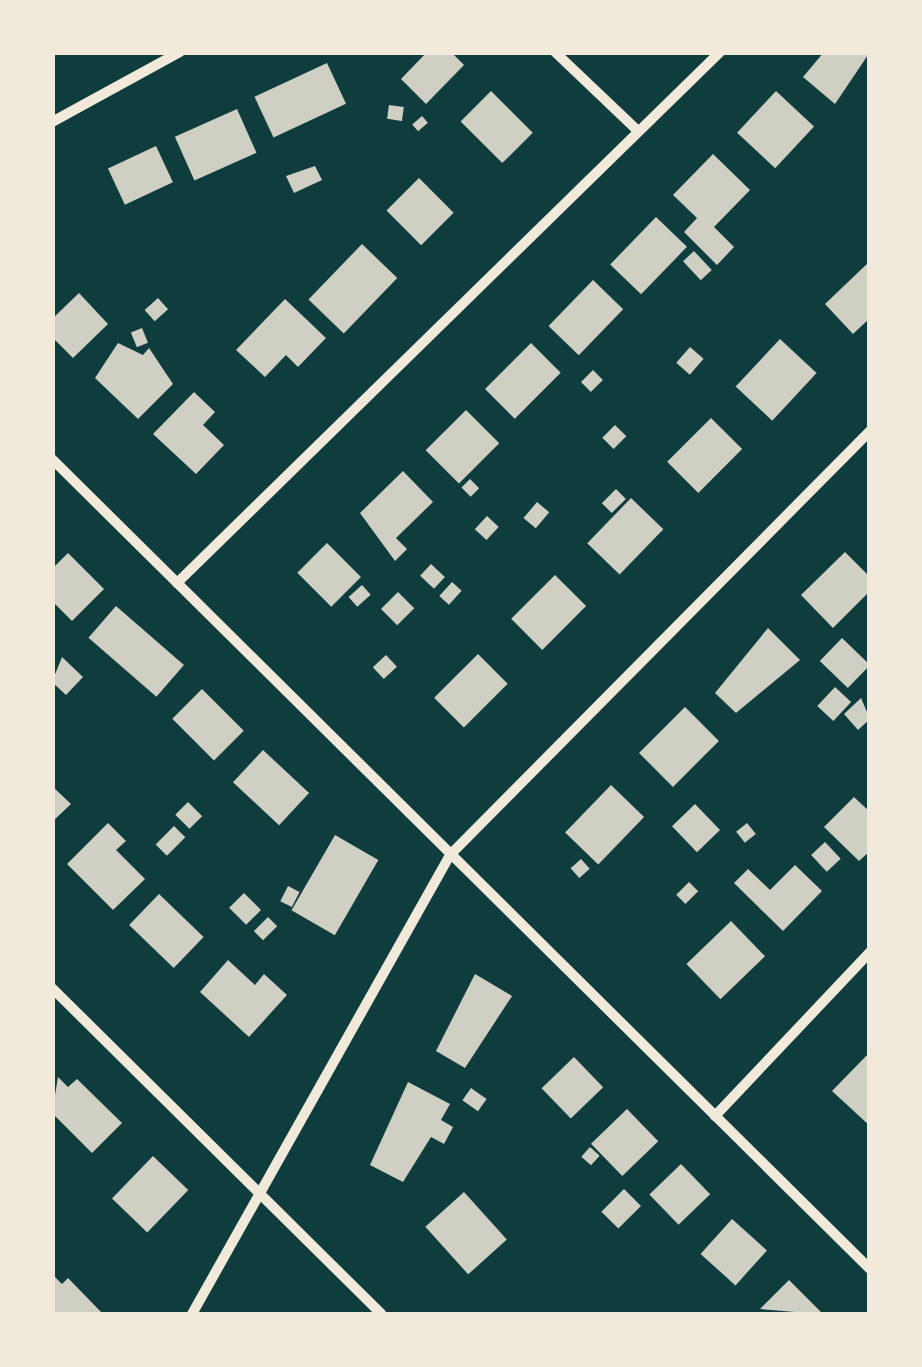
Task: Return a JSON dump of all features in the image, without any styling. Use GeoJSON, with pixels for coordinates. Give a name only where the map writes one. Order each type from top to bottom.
{"type":"FeatureCollection","features":[{"type":"Feature","properties":{"kind":"street"},"geometry":{"type":"LineString","coordinates":[[52,122],[180,52]]}},
{"type":"Feature","properties":{"kind":"street"},"geometry":{"type":"LineString","coordinates":[[554,52],[636,130]]}},
{"type":"Feature","properties":{"kind":"street"},"geometry":{"type":"LineString","coordinates":[[176,583],[720,52]]}},
{"type":"Feature","properties":{"kind":"street"},"geometry":{"type":"LineString","coordinates":[[192,1314],[450,855],[870,432]]}},
{"type":"Feature","properties":{"kind":"street"},"geometry":{"type":"LineString","coordinates":[[52,459],[870,1269]]}},
{"type":"Feature","properties":{"kind":"street"},"geometry":{"type":"LineString","coordinates":[[714,1116],[870,952]]}},
{"type":"Feature","properties":{"kind":"street"},"geometry":{"type":"LineString","coordinates":[[52,988],[381,1314]]}},
{"type":"Feature","properties":{"kind":"building"},"geometry":{"type":"Polygon","coordinates":[[[427,52],[451,52],[464,65],[426,104],[401,79],[427,52]]]}},
{"type":"Feature","properties":{"kind":"building"},"geometry":{"type":"Polygon","coordinates":[[[824,52],[870,52],[835,104],[803,77],[824,52]]]}},
{"type":"Feature","properties":{"kind":"building"},"geometry":{"type":"Polygon","coordinates":[[[327,63],[346,104],[274,138],[254,97],[327,63]]]}},
{"type":"Feature","properties":{"kind":"building"},"geometry":{"type":"Polygon","coordinates":[[[491,91],[533,133],[502,163],[461,121],[491,91]]]}},
{"type":"Feature","properties":{"kind":"building"},"geometry":{"type":"Polygon","coordinates":[[[776,91],[814,126],[775,168],[737,133],[776,91]]]}},
{"type":"Feature","properties":{"kind":"building"},"geometry":{"type":"Polygon","coordinates":[[[389,105],[404,107],[402,121],[387,119],[389,105]]]}},
{"type":"Feature","properties":{"kind":"building"},"geometry":{"type":"Polygon","coordinates":[[[237,109],[257,153],[194,181],[175,137],[237,109]]]}},
{"type":"Feature","properties":{"kind":"building"},"geometry":{"type":"Polygon","coordinates":[[[422,116],[428,123],[418,131],[412,125],[422,116]]]}},
{"type":"Feature","properties":{"kind":"building"},"geometry":{"type":"Polygon","coordinates":[[[156,146],[173,182],[125,205],[108,168],[156,146]]]}},
{"type":"Feature","properties":{"kind":"building"},"geometry":{"type":"Polygon","coordinates":[[[713,154],[750,190],[714,227],[734,247],[717,265],[684,232],[697,218],[673,195],[713,154]]]}},
{"type":"Feature","properties":{"kind":"building"},"geometry":{"type":"Polygon","coordinates":[[[315,166],[322,180],[294,193],[286,176],[315,166]]]}},
{"type":"Feature","properties":{"kind":"building"},"geometry":{"type":"Polygon","coordinates":[[[419,178],[454,213],[421,245],[386,211],[419,178]]]}},
{"type":"Feature","properties":{"kind":"building"},"geometry":{"type":"Polygon","coordinates":[[[656,217],[687,247],[641,294],[610,264],[656,217]]]}},
{"type":"Feature","properties":{"kind":"building"},"geometry":{"type":"Polygon","coordinates":[[[362,244],[397,278],[344,333],[309,299],[362,244]]]}},
{"type":"Feature","properties":{"kind":"building"},"geometry":{"type":"Polygon","coordinates":[[[694,251],[712,270],[701,280],[683,261],[694,251]]]}},
{"type":"Feature","properties":{"kind":"building"},"geometry":{"type":"Polygon","coordinates":[[[870,261],[870,318],[853,334],[825,304],[870,261]]]}},
{"type":"Feature","properties":{"kind":"building"},"geometry":{"type":"Polygon","coordinates":[[[593,280],[623,309],[579,355],[549,326],[593,280]]]}},
{"type":"Feature","properties":{"kind":"building"},"geometry":{"type":"Polygon","coordinates":[[[79,293],[108,324],[73,358],[52,337],[52,319],[79,293]]]}},
{"type":"Feature","properties":{"kind":"building"},"geometry":{"type":"Polygon","coordinates":[[[158,298],[168,309],[155,321],[145,310],[158,298]]]}},
{"type":"Feature","properties":{"kind":"building"},"geometry":{"type":"Polygon","coordinates":[[[285,299],[326,338],[298,367],[286,355],[265,377],[236,350],[285,299]]]}},
{"type":"Feature","properties":{"kind":"building"},"geometry":{"type":"Polygon","coordinates":[[[142,328],[148,343],[137,347],[131,332],[142,328]]]}},
{"type":"Feature","properties":{"kind":"building"},"geometry":{"type":"Polygon","coordinates":[[[780,339],[817,373],[772,421],[736,387],[780,339]]]}},
{"type":"Feature","properties":{"kind":"building"},"geometry":{"type":"Polygon","coordinates":[[[118,343],[143,355],[149,348],[173,384],[138,419],[95,378],[118,343]]]}},
{"type":"Feature","properties":{"kind":"building"},"geometry":{"type":"Polygon","coordinates":[[[531,343],[561,373],[515,419],[485,389],[531,343]]]}},
{"type":"Feature","properties":{"kind":"building"},"geometry":{"type":"Polygon","coordinates":[[[690,347],[704,359],[690,375],[676,363],[690,347]]]}},
{"type":"Feature","properties":{"kind":"building"},"geometry":{"type":"Polygon","coordinates":[[[593,370],[603,380],[591,392],[581,382],[593,370]]]}},
{"type":"Feature","properties":{"kind":"building"},"geometry":{"type":"Polygon","coordinates":[[[194,392],[215,412],[203,425],[224,445],[196,474],[153,434],[194,392]]]}},
{"type":"Feature","properties":{"kind":"building"},"geometry":{"type":"Polygon","coordinates":[[[466,410],[499,443],[459,484],[426,450],[466,410]]]}},
{"type":"Feature","properties":{"kind":"building"},"geometry":{"type":"Polygon","coordinates":[[[711,418],[742,449],[698,493],[667,462],[711,418]]]}},
{"type":"Feature","properties":{"kind":"building"},"geometry":{"type":"Polygon","coordinates":[[[615,425],[626,436],[614,449],[602,438],[615,425]]]}},
{"type":"Feature","properties":{"kind":"building"},"geometry":{"type":"Polygon","coordinates":[[[403,471],[433,502],[396,538],[407,549],[395,561],[360,513],[403,471]]]}},
{"type":"Feature","properties":{"kind":"building"},"geometry":{"type":"Polygon","coordinates":[[[470,479],[479,488],[471,497],[462,487],[470,479]]]}},
{"type":"Feature","properties":{"kind":"building"},"geometry":{"type":"Polygon","coordinates":[[[616,489],[626,499],[612,513],[602,503],[616,489]]]}},
{"type":"Feature","properties":{"kind":"building"},"geometry":{"type":"Polygon","coordinates":[[[631,498],[663,529],[620,575],[587,543],[631,498]]]}},
{"type":"Feature","properties":{"kind":"building"},"geometry":{"type":"Polygon","coordinates":[[[537,502],[549,512],[536,528],[524,518],[537,502]]]}},
{"type":"Feature","properties":{"kind":"building"},"geometry":{"type":"Polygon","coordinates":[[[487,516],[499,527],[486,540],[475,529],[487,516]]]}},
{"type":"Feature","properties":{"kind":"building"},"geometry":{"type":"Polygon","coordinates":[[[327,543],[361,577],[331,607],[297,573],[327,543]]]}},
{"type":"Feature","properties":{"kind":"building"},"geometry":{"type":"Polygon","coordinates":[[[845,552],[870,577],[870,591],[833,628],[801,595],[845,552]]]}},
{"type":"Feature","properties":{"kind":"building"},"geometry":{"type":"Polygon","coordinates":[[[68,553],[104,589],[72,621],[52,601],[52,569],[68,553]]]}},
{"type":"Feature","properties":{"kind":"building"},"geometry":{"type":"Polygon","coordinates":[[[431,564],[445,577],[434,589],[420,576],[431,564]]]}},
{"type":"Feature","properties":{"kind":"building"},"geometry":{"type":"Polygon","coordinates":[[[555,575],[586,606],[542,650],[511,619],[555,575]]]}},
{"type":"Feature","properties":{"kind":"building"},"geometry":{"type":"Polygon","coordinates":[[[452,582],[462,591],[449,605],[439,596],[452,582]]]}},
{"type":"Feature","properties":{"kind":"building"},"geometry":{"type":"Polygon","coordinates":[[[362,585],[371,595],[357,607],[349,597],[362,585]]]}},
{"type":"Feature","properties":{"kind":"building"},"geometry":{"type":"Polygon","coordinates":[[[398,592],[414,608],[397,625],[381,609],[398,592]]]}},
{"type":"Feature","properties":{"kind":"building"},"geometry":{"type":"Polygon","coordinates":[[[116,606],[184,665],[156,697],[88,638],[116,606]]]}},
{"type":"Feature","properties":{"kind":"building"},"geometry":{"type":"Polygon","coordinates":[[[768,628],[800,660],[736,713],[715,693],[768,628]]]}},
{"type":"Feature","properties":{"kind":"building"},"geometry":{"type":"Polygon","coordinates":[[[842,638],[870,665],[848,688],[820,661],[842,638]]]}},
{"type":"Feature","properties":{"kind":"building"},"geometry":{"type":"Polygon","coordinates":[[[478,654],[508,684],[464,728],[434,698],[478,654]]]}},
{"type":"Feature","properties":{"kind":"building"},"geometry":{"type":"Polygon","coordinates":[[[386,655],[397,667],[384,679],[373,667],[386,655]]]}},
{"type":"Feature","properties":{"kind":"building"},"geometry":{"type":"Polygon","coordinates":[[[62,657],[83,677],[66,695],[52,682],[62,657]]]}},
{"type":"Feature","properties":{"kind":"building"},"geometry":{"type":"Polygon","coordinates":[[[835,687],[851,702],[833,721],[817,706],[835,687]]]}},
{"type":"Feature","properties":{"kind":"building"},"geometry":{"type":"Polygon","coordinates":[[[202,689],[244,731],[214,760],[172,719],[202,689]]]}},
{"type":"Feature","properties":{"kind":"building"},"geometry":{"type":"Polygon","coordinates":[[[861,698],[870,719],[858,730],[844,714],[861,698]]]}},
{"type":"Feature","properties":{"kind":"building"},"geometry":{"type":"Polygon","coordinates":[[[685,707],[719,741],[673,787],[639,753],[685,707]]]}},
{"type":"Feature","properties":{"kind":"building"},"geometry":{"type":"Polygon","coordinates":[[[263,750],[309,793],[279,825],[233,782],[263,750]]]}},
{"type":"Feature","properties":{"kind":"building"},"geometry":{"type":"Polygon","coordinates":[[[611,785],[644,817],[598,864],[565,832],[611,785]]]}},
{"type":"Feature","properties":{"kind":"building"},"geometry":{"type":"Polygon","coordinates":[[[52,786],[71,804],[52,822],[52,786]]]}},
{"type":"Feature","properties":{"kind":"building"},"geometry":{"type":"Polygon","coordinates":[[[854,797],[870,812],[870,851],[859,861],[824,827],[854,797]]]}},
{"type":"Feature","properties":{"kind":"building"},"geometry":{"type":"Polygon","coordinates":[[[188,802],[202,816],[189,829],[175,815],[188,802]]]}},
{"type":"Feature","properties":{"kind":"building"},"geometry":{"type":"Polygon","coordinates":[[[695,804],[720,830],[697,852],[672,826],[695,804]]]}},
{"type":"Feature","properties":{"kind":"building"},"geometry":{"type":"Polygon","coordinates":[[[108,823],[126,841],[116,850],[145,879],[113,910],[67,864],[108,823]]]}},
{"type":"Feature","properties":{"kind":"building"},"geometry":{"type":"Polygon","coordinates":[[[747,823],[756,834],[745,843],[736,832],[747,823]]]}},
{"type":"Feature","properties":{"kind":"building"},"geometry":{"type":"Polygon","coordinates":[[[174,826],[185,837],[167,856],[156,844],[174,826]]]}},
{"type":"Feature","properties":{"kind":"building"},"geometry":{"type":"Polygon","coordinates":[[[335,835],[378,860],[335,935],[292,910],[335,835]]]}},
{"type":"Feature","properties":{"kind":"building"},"geometry":{"type":"Polygon","coordinates":[[[825,842],[841,859],[827,872],[811,855],[825,842]]]}},
{"type":"Feature","properties":{"kind":"building"},"geometry":{"type":"Polygon","coordinates":[[[581,859],[590,869],[579,878],[571,868],[581,859]]]}},
{"type":"Feature","properties":{"kind":"building"},"geometry":{"type":"Polygon","coordinates":[[[795,865],[822,891],[783,931],[734,883],[748,869],[770,890],[795,865]]]}},
{"type":"Feature","properties":{"kind":"building"},"geometry":{"type":"Polygon","coordinates":[[[689,882],[698,891],[685,904],[676,895],[689,882]]]}},
{"type":"Feature","properties":{"kind":"building"},"geometry":{"type":"Polygon","coordinates":[[[288,886],[300,892],[292,907],[280,901],[288,886]]]}},
{"type":"Feature","properties":{"kind":"building"},"geometry":{"type":"Polygon","coordinates":[[[244,893],[261,910],[246,925],[229,908],[244,893]]]}},
{"type":"Feature","properties":{"kind":"building"},"geometry":{"type":"Polygon","coordinates":[[[159,894],[204,937],[174,968],[129,925],[159,894]]]}},
{"type":"Feature","properties":{"kind":"building"},"geometry":{"type":"Polygon","coordinates":[[[268,917],[277,926],[263,940],[254,931],[268,917]]]}},
{"type":"Feature","properties":{"kind":"building"},"geometry":{"type":"Polygon","coordinates":[[[731,921],[765,956],[720,999],[686,964],[731,921]]]}},
{"type":"Feature","properties":{"kind":"building"},"geometry":{"type":"Polygon","coordinates":[[[228,960],[255,985],[264,974],[287,995],[249,1037],[200,992],[228,960]]]}},
{"type":"Feature","properties":{"kind":"building"},"geometry":{"type":"Polygon","coordinates":[[[475,974],[512,996],[465,1068],[436,1051],[475,974]]]}},
{"type":"Feature","properties":{"kind":"building"},"geometry":{"type":"Polygon","coordinates":[[[870,1052],[870,1126],[832,1091],[870,1052]]]}},
{"type":"Feature","properties":{"kind":"building"},"geometry":{"type":"Polygon","coordinates":[[[574,1057],[603,1087],[571,1118],[542,1088],[574,1057]]]}},
{"type":"Feature","properties":{"kind":"building"},"geometry":{"type":"Polygon","coordinates":[[[58,1077],[68,1087],[77,1079],[122,1123],[92,1153],[52,1113],[58,1077]]]}},
{"type":"Feature","properties":{"kind":"building"},"geometry":{"type":"Polygon","coordinates":[[[408,1082],[450,1104],[441,1120],[453,1127],[444,1144],[431,1137],[403,1182],[370,1165],[408,1082]]]}},
{"type":"Feature","properties":{"kind":"building"},"geometry":{"type":"Polygon","coordinates":[[[471,1088],[487,1099],[478,1111],[462,1100],[471,1088]]]}},
{"type":"Feature","properties":{"kind":"building"},"geometry":{"type":"Polygon","coordinates":[[[627,1109],[658,1141],[622,1176],[591,1144],[627,1109]]]}},
{"type":"Feature","properties":{"kind":"building"},"geometry":{"type":"Polygon","coordinates":[[[590,1147],[600,1156],[591,1165],[581,1157],[590,1147]]]}},
{"type":"Feature","properties":{"kind":"building"},"geometry":{"type":"Polygon","coordinates":[[[153,1156],[188,1190],[147,1232],[112,1198],[153,1156]]]}},
{"type":"Feature","properties":{"kind":"building"},"geometry":{"type":"Polygon","coordinates":[[[681,1164],[710,1194],[679,1225],[649,1195],[681,1164]]]}},
{"type":"Feature","properties":{"kind":"building"},"geometry":{"type":"Polygon","coordinates":[[[624,1189],[641,1206],[618,1229],[601,1212],[624,1189]]]}},
{"type":"Feature","properties":{"kind":"building"},"geometry":{"type":"Polygon","coordinates":[[[464,1192],[507,1240],[468,1274],[425,1227],[464,1192]]]}},
{"type":"Feature","properties":{"kind":"building"},"geometry":{"type":"Polygon","coordinates":[[[732,1219],[767,1250],[735,1285],[701,1254],[732,1219]]]}},
{"type":"Feature","properties":{"kind":"building"},"geometry":{"type":"Polygon","coordinates":[[[52,1274],[62,1284],[68,1278],[103,1314],[52,1314],[52,1274]]]}},
{"type":"Feature","properties":{"kind":"building"},"geometry":{"type":"Polygon","coordinates":[[[789,1280],[821,1312],[819,1314],[760,1309],[789,1280]]]}}]}
